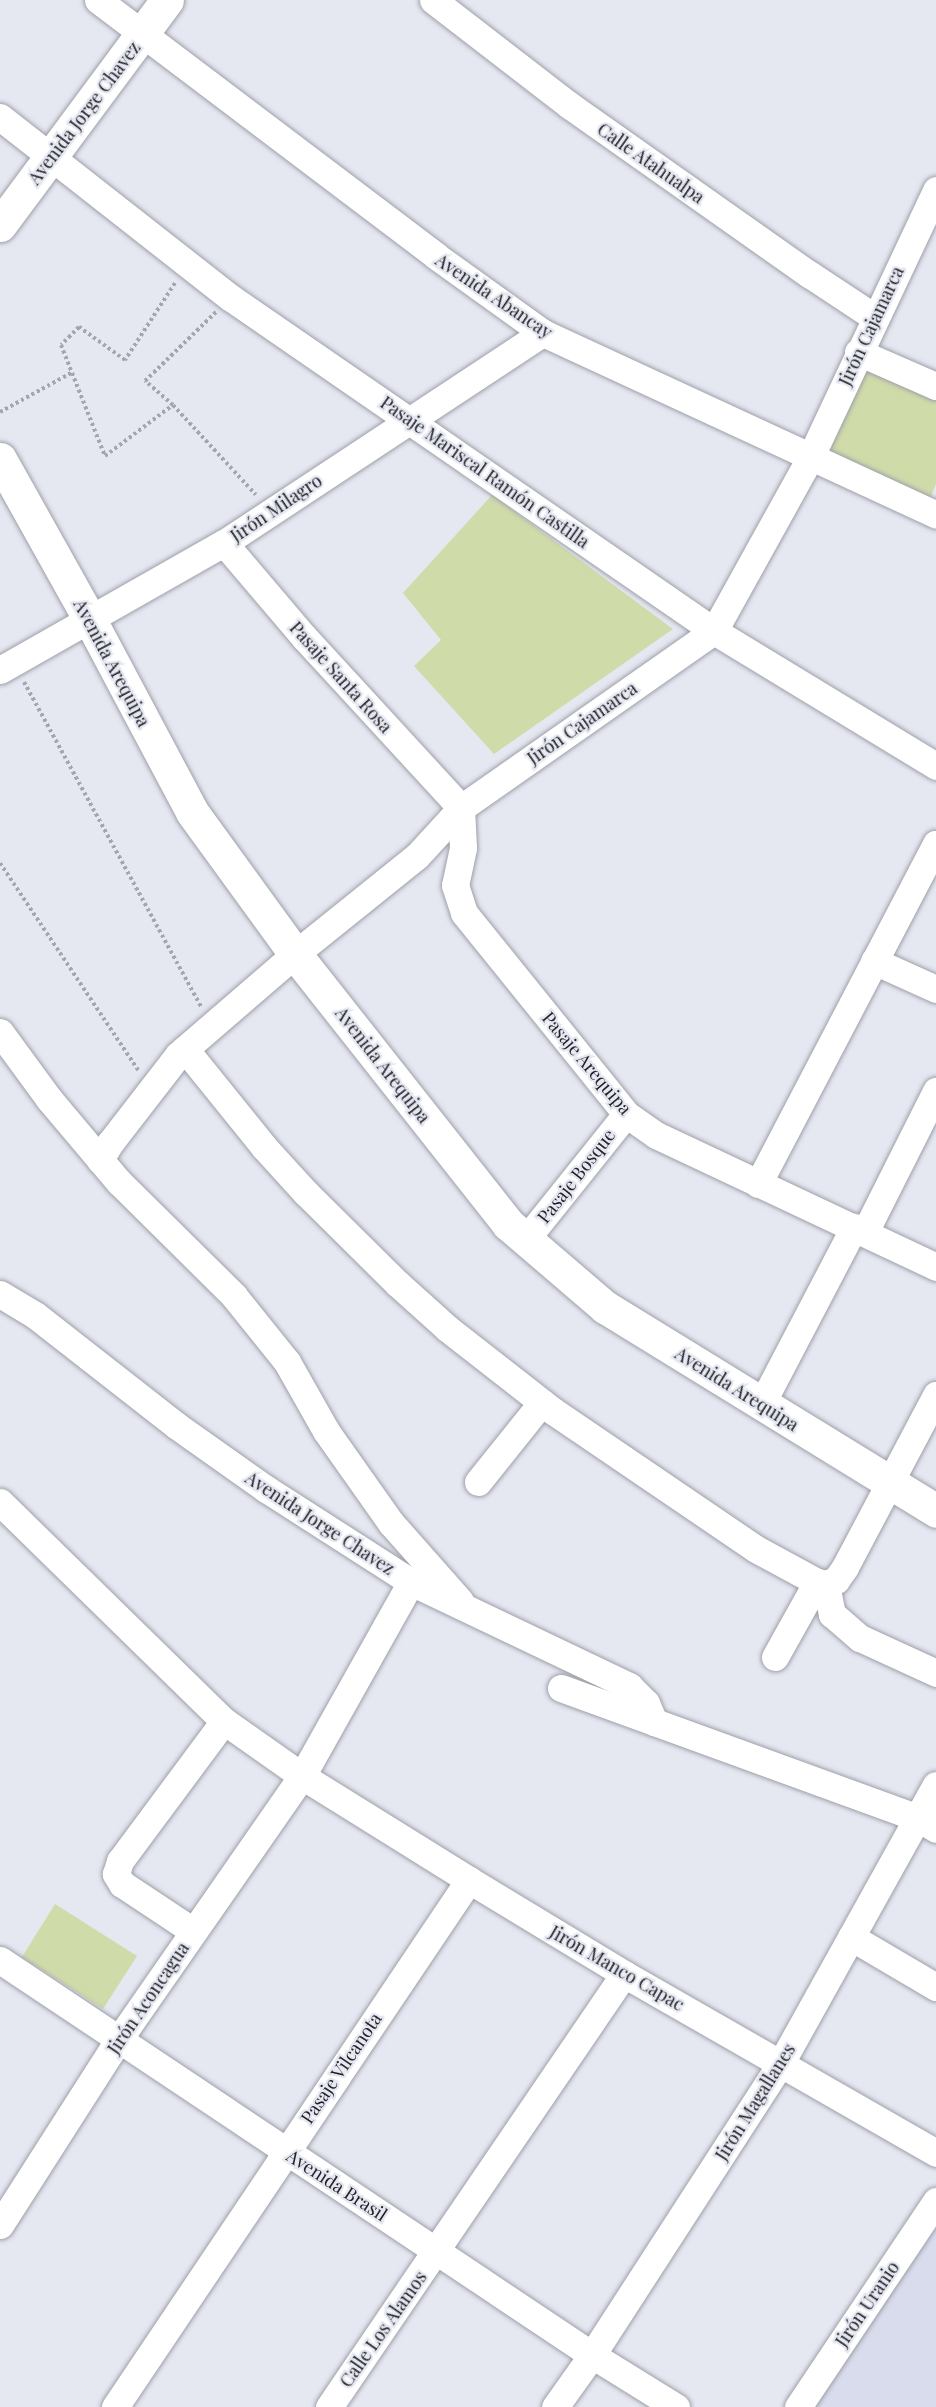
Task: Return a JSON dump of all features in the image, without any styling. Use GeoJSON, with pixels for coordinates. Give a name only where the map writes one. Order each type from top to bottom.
{"type":"FeatureCollection","features":[{"type":"Feature","properties":{"kind":"main road","name":"Avenida Jorge Chavez"},"geometry":{"type":"LineString","coordinates":[[0,225],[167,0]]}},
{"type":"Feature","properties":{"kind":"main road","name":"Avenida Arequipa"},"geometry":{"type":"LineString","coordinates":[[0,459],[90,620],[192,812],[295,954],[508,1224],[605,1307],[936,1511]]}},
{"type":"Feature","properties":{"kind":"street","name":"Avenida Abancay"},"geometry":{"type":"LineString","coordinates":[[98,0],[142,36],[436,256],[543,333],[936,515]]}},
{"type":"Feature","properties":{"kind":"street","name":"Calle Atahualpa"},"geometry":{"type":"LineString","coordinates":[[434,0],[569,105],[874,317]]}},
{"type":"Feature","properties":{"kind":"street","name":"Pasaje Mariscal Ramón Castilla"},"geometry":{"type":"LineString","coordinates":[[0,117],[231,298],[714,631],[936,766]]}},
{"type":"Feature","properties":{"kind":"street","name":"Jirón Cajamarca"},"geometry":{"type":"LineString","coordinates":[[100,1160],[178,1055],[295,954],[417,856],[461,808],[714,631],[811,456],[874,317],[936,190]]}},
{"type":"Feature","properties":{"kind":"street","name":"Jirón Milagro"},"geometry":{"type":"LineString","coordinates":[[7,666],[224,543],[543,333]]}},
{"type":"Feature","properties":{"kind":"street"},"geometry":{"type":"LineString","coordinates":[[858,352],[936,386]]}},
{"type":"Feature","properties":{"kind":"street","name":"Pasaje Santa Rosa"},"geometry":{"type":"LineString","coordinates":[[224,543],[304,637],[461,808]]}},
{"type":"Feature","properties":{"kind":"street","name":"Pasaje Arequipa"},"geometry":{"type":"LineString","coordinates":[[461,808],[463,848],[455,885],[464,913],[626,1114],[656,1136],[936,1267]]}},
{"type":"Feature","properties":{"kind":"street"},"geometry":{"type":"LineString","coordinates":[[758,1184],[936,844]]}},
{"type":"Feature","properties":{"kind":"street"},"geometry":{"type":"LineString","coordinates":[[874,961],[936,989]]}},
{"type":"Feature","properties":{"kind":"street"},"geometry":{"type":"LineString","coordinates":[[0,1032],[49,1099],[118,1182],[234,1296],[287,1362],[326,1431],[391,1523],[466,1608]]}},
{"type":"Feature","properties":{"kind":"street"},"geometry":{"type":"LineString","coordinates":[[185,1049],[264,1147],[349,1238],[448,1329],[542,1402],[756,1549],[821,1583],[836,1580],[844,1567],[891,1483],[936,1395]]}},
{"type":"Feature","properties":{"kind":"street"},"geometry":{"type":"LineString","coordinates":[[761,1405],[936,1091]]}},
{"type":"Feature","properties":{"kind":"street","name":"Pasaje Bosque"},"geometry":{"type":"LineString","coordinates":[[526,1239],[626,1114]]}},
{"type":"Feature","properties":{"kind":"street","name":"Avenida Jorge Chavez"},"geometry":{"type":"LineString","coordinates":[[0,1294],[35,1315],[177,1426],[266,1489],[411,1582],[628,1686],[646,1703],[654,1722]]}},
{"type":"Feature","properties":{"kind":"street"},"geometry":{"type":"LineString","coordinates":[[478,1482],[542,1402]]}},
{"type":"Feature","properties":{"kind":"street","name":"Jirón Manco Capac"},"geometry":{"type":"LineString","coordinates":[[5,1515],[224,1721],[302,1776],[624,1974],[936,2154]]}},
{"type":"Feature","properties":{"kind":"street","name":"Jirón Aconcagua"},"geometry":{"type":"LineString","coordinates":[[0,2225],[119,2039],[302,1776],[411,1582]]}},
{"type":"Feature","properties":{"kind":"street"},"geometry":{"type":"LineString","coordinates":[[775,1657],[821,1583]]}},
{"type":"Feature","properties":{"kind":"street"},"geometry":{"type":"LineString","coordinates":[[821,1583],[832,1614],[860,1638],[936,1673]]}},
{"type":"Feature","properties":{"kind":"street"},"geometry":{"type":"LineString","coordinates":[[561,1688],[927,1823]]}},
{"type":"Feature","properties":{"kind":"street"},"geometry":{"type":"LineString","coordinates":[[193,1931],[122,1884],[116,1874],[120,1862],[224,1721]]}},
{"type":"Feature","properties":{"kind":"street","name":"Jirón Magallanes"},"geometry":{"type":"LineString","coordinates":[[555,2407],[592,2355],[781,2063],[851,1937],[927,1823],[936,1785]]}},
{"type":"Feature","properties":{"kind":"street","name":"Pasaje Vilcanota"},"geometry":{"type":"LineString","coordinates":[[115,2407],[469,1880]]}},
{"type":"Feature","properties":{"kind":"street"},"geometry":{"type":"LineString","coordinates":[[851,1937],[936,1987]]}},
{"type":"Feature","properties":{"kind":"street","name":"Avenida Brasil"},"geometry":{"type":"LineString","coordinates":[[0,1960],[592,2355],[676,2407]]}},
{"type":"Feature","properties":{"kind":"street","name":"Calle Los Alamos"},"geometry":{"type":"LineString","coordinates":[[329,2407],[438,2251],[624,1974]]}},
{"type":"Feature","properties":{"kind":"street","name":"Jirón Uranio"},"geometry":{"type":"LineString","coordinates":[[798,2407],[936,2201]]}},
{"type":"Feature","properties":{"kind":"path"},"geometry":{"type":"LineString","coordinates":[[173,405],[105,456],[61,345],[79,327],[125,360],[187,265]]}},
{"type":"Feature","properties":{"kind":"path"},"geometry":{"type":"LineString","coordinates":[[231,298],[145,381],[173,405],[271,511]]}},
{"type":"Feature","properties":{"kind":"path"},"geometry":{"type":"LineString","coordinates":[[0,412],[71,373]]}},
{"type":"Feature","properties":{"kind":"path"},"geometry":{"type":"LineString","coordinates":[[7,666],[212,1026]]}},
{"type":"Feature","properties":{"kind":"path"},"geometry":{"type":"LineString","coordinates":[[0,863],[151,1090]]}},
{"type":"Feature","properties":{"kind":"shaded area"},"geometry":{"type":"Polygon","coordinates":[[[936,2228],[936,2407],[811,2407],[936,2228]]]}},
{"type":"Feature","properties":{"kind":"green space"},"geometry":{"type":"Polygon","coordinates":[[[866,368],[936,398],[936,484],[930,498],[828,455],[866,368]]]}},
{"type":"Feature","properties":{"kind":"green space"},"geometry":{"type":"Polygon","coordinates":[[[492,495],[673,629],[494,754],[414,666],[441,640],[403,593],[492,495]]]}},
{"type":"Feature","properties":{"kind":"green space"},"geometry":{"type":"Polygon","coordinates":[[[55,1904],[137,1956],[103,2009],[22,1957],[55,1904]]]}}]}
